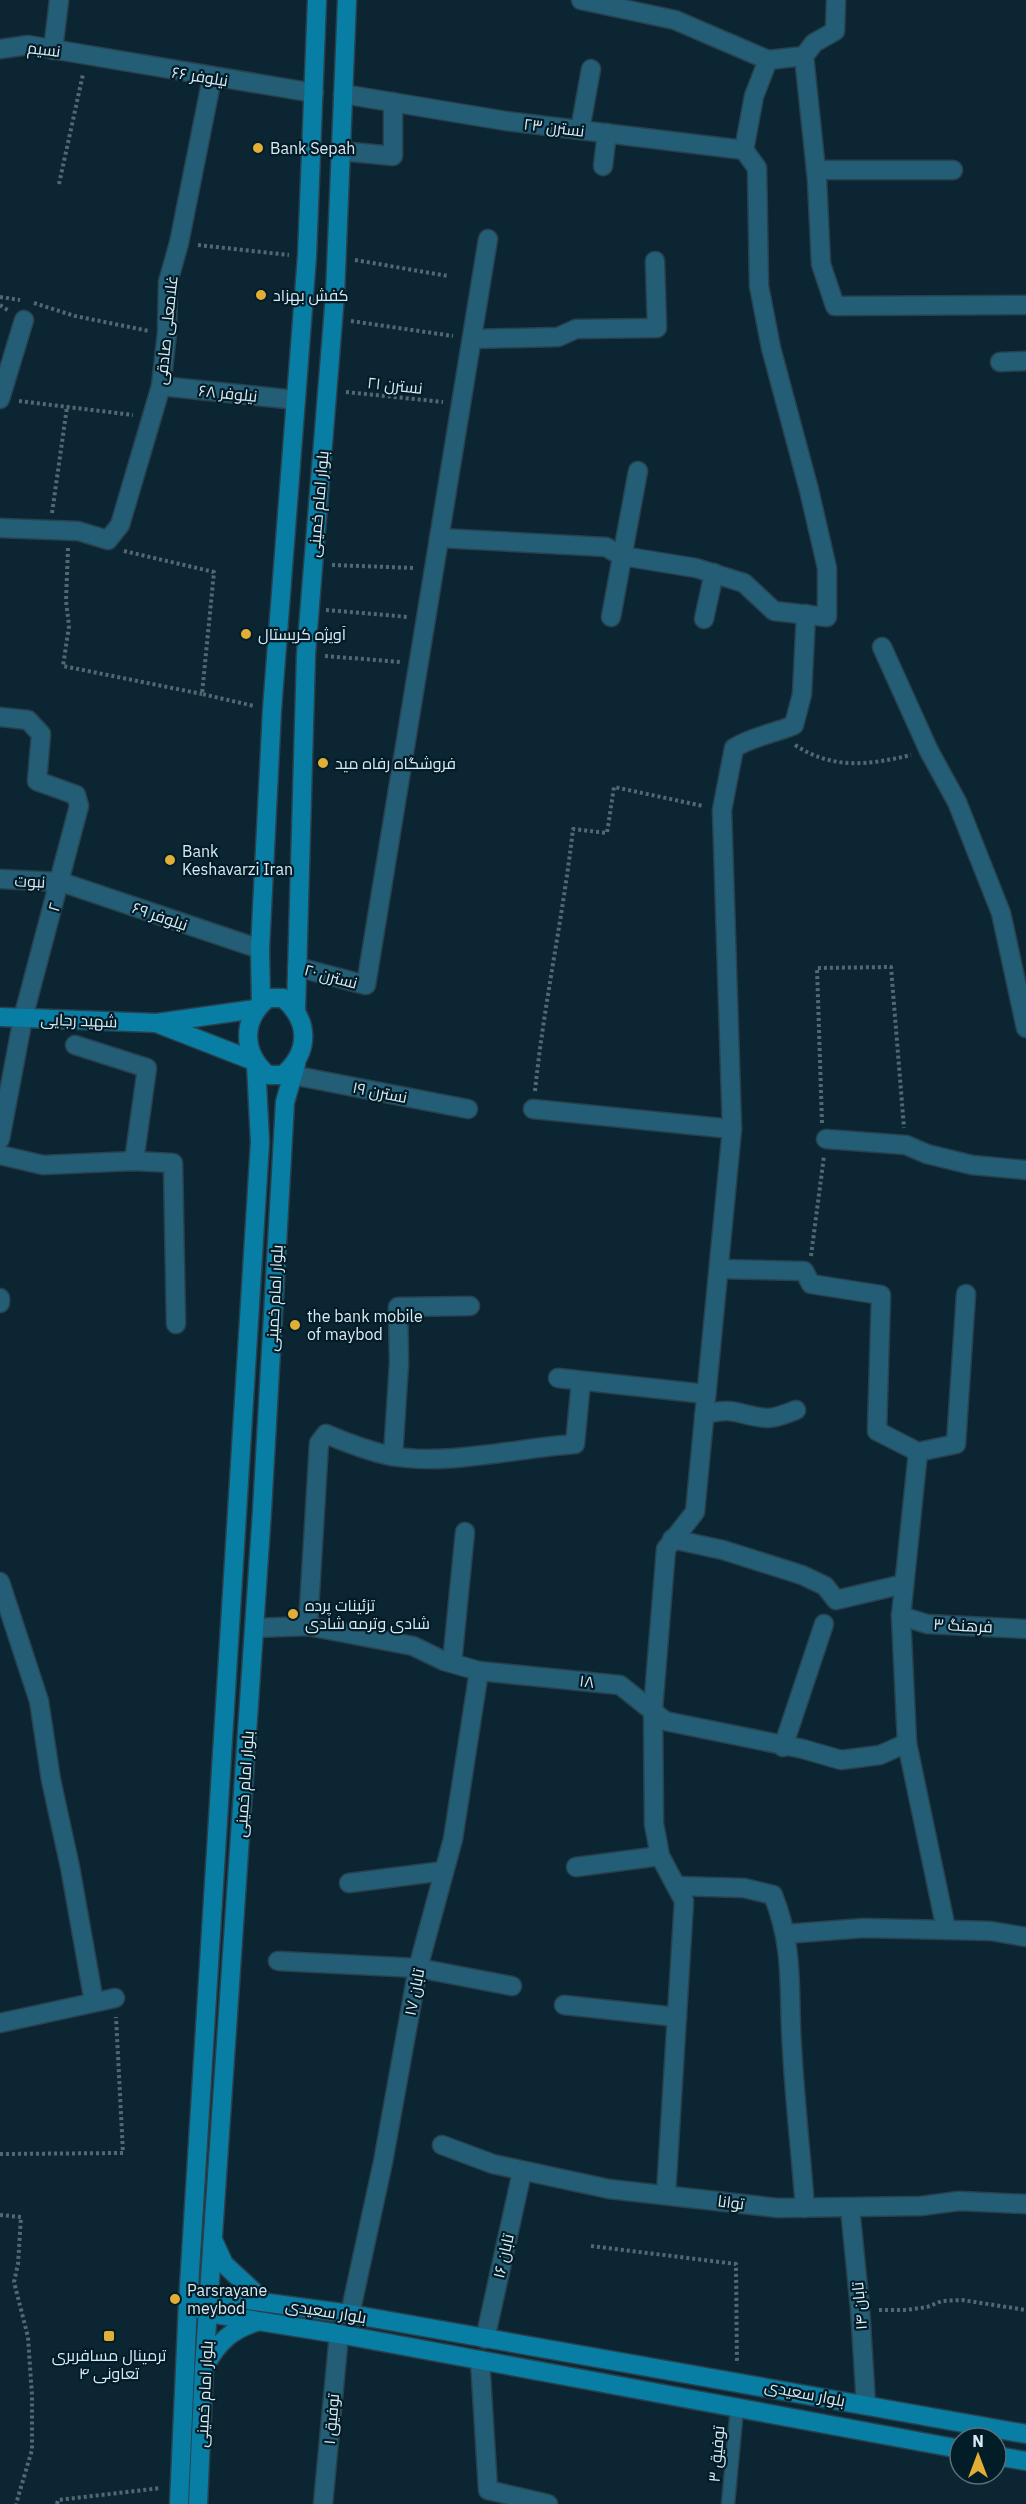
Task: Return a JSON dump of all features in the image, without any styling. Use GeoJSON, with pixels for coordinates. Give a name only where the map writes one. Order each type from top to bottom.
{"type":"FeatureCollection","features":[{"type":"Feature","properties":{"kind":"main road","name":"بلوار امام خمینی"},"geometry":{"type":"LineString","coordinates":[[258,1006],[272,710],[307,256],[317,0]]}},
{"type":"Feature","properties":{"kind":"main road","name":"بلوار امام خمینی"},"geometry":{"type":"LineString","coordinates":[[296,1009],[306,654],[337,257],[347,0]]}},
{"type":"Feature","properties":{"kind":"main road"},"geometry":{"type":"LineString","coordinates":[[157,1023],[255,1063],[268,1075],[283,1075],[294,1070],[303,1047],[303,1026],[296,1009],[283,998],[268,998],[258,1006],[248,1026],[248,1047],[255,1063]]}},
{"type":"Feature","properties":{"kind":"main road"},"geometry":{"type":"LineString","coordinates":[[157,1023],[258,1006]]}},
{"type":"Feature","properties":{"kind":"main road","name":"شهید رجایی"},"geometry":{"type":"LineString","coordinates":[[0,1017],[157,1023]]}},
{"type":"Feature","properties":{"kind":"main road","name":"بلوار امام خمینی"},"geometry":{"type":"LineString","coordinates":[[180,2495],[188,2302],[260,1142],[255,1063]]}},
{"type":"Feature","properties":{"kind":"main road","name":"بلوار امام خمینی"},"geometry":{"type":"LineString","coordinates":[[198,2504],[204,2368],[255,1628],[285,1102],[294,1070]]}},
{"type":"Feature","properties":{"kind":"main road"},"geometry":{"type":"LineString","coordinates":[[213,2240],[224,2264],[264,2301]]}},
{"type":"Feature","properties":{"kind":"main road","name":"بلوار سعیدی"},"geometry":{"type":"LineString","coordinates":[[188,2302],[210,2295],[350,2314],[484,2339],[738,2381],[1026,2434]]}},
{"type":"Feature","properties":{"kind":"main road","name":"بلوار سعیدی"},"geometry":{"type":"LineString","coordinates":[[188,2302],[208,2313],[339,2334],[948,2447]]}},
{"type":"Feature","properties":{"kind":"main road"},"geometry":{"type":"LineString","coordinates":[[204,2368],[216,2346],[235,2329],[258,2321]]}},
{"type":"Feature","properties":{"kind":"main road"},"geometry":{"type":"LineString","coordinates":[[796,2419],[801,2393]]}},
{"type":"Feature","properties":{"kind":"main road"},"geometry":{"type":"LineString","coordinates":[[1008,2458],[1026,2462]]}},
{"type":"Feature","properties":{"kind":"street"},"geometry":{"type":"LineString","coordinates":[[53,50],[59,0]]}},
{"type":"Feature","properties":{"kind":"street"},"geometry":{"type":"LineString","coordinates":[[580,0],[675,20],[768,60],[804,56]]}},
{"type":"Feature","properties":{"kind":"street"},"geometry":{"type":"LineString","coordinates":[[837,0],[835,31],[814,43],[804,56],[816,170],[821,264],[835,306],[1026,304]]}},
{"type":"Feature","properties":{"kind":"street","name":"نسیم"},"geometry":{"type":"LineString","coordinates":[[0,49],[28,45],[87,56]]}},
{"type":"Feature","properties":{"kind":"street","name":"نیلوفر ۶۶"},"geometry":{"type":"LineString","coordinates":[[87,56],[314,93]]}},
{"type":"Feature","properties":{"kind":"street"},"geometry":{"type":"LineString","coordinates":[[439,538],[606,547],[622,556],[714,573],[744,583],[774,611],[827,617],[827,568],[771,348],[759,286],[757,168],[744,150],[754,96],[768,60]]}},
{"type":"Feature","properties":{"kind":"street"},"geometry":{"type":"LineString","coordinates":[[580,130],[591,69]]}},
{"type":"Feature","properties":{"kind":"street","name":"غلامعلی صادقی"},"geometry":{"type":"LineString","coordinates":[[108,540],[120,525],[161,386],[167,334],[168,282],[179,243],[212,78]]}},
{"type":"Feature","properties":{"kind":"street","name":"نسترن ۲۳"},"geometry":{"type":"LineString","coordinates":[[343,94],[580,130],[744,150]]}},
{"type":"Feature","properties":{"kind":"street"},"geometry":{"type":"LineString","coordinates":[[341,151],[393,156],[393,102]]}},
{"type":"Feature","properties":{"kind":"street"},"geometry":{"type":"LineString","coordinates":[[603,166],[607,133]]}},
{"type":"Feature","properties":{"kind":"street"},"geometry":{"type":"LineString","coordinates":[[816,170],[953,170]]}},
{"type":"Feature","properties":{"kind":"street"},"geometry":{"type":"LineString","coordinates":[[420,664],[488,239]]}},
{"type":"Feature","properties":{"kind":"street"},"geometry":{"type":"LineString","coordinates":[[472,339],[558,338],[576,329],[657,328],[655,261]]}},
{"type":"Feature","properties":{"kind":"street"},"geometry":{"type":"LineString","coordinates":[[0,399],[24,320]]}},
{"type":"Feature","properties":{"kind":"street"},"geometry":{"type":"LineString","coordinates":[[999,362],[1026,361]]}},
{"type":"Feature","properties":{"kind":"street","name":"نیلوفر ۶۸"},"geometry":{"type":"LineString","coordinates":[[161,386],[296,400]]}},
{"type":"Feature","properties":{"kind":"street"},"geometry":{"type":"LineString","coordinates":[[611,617],[638,471]]}},
{"type":"Feature","properties":{"kind":"street"},"geometry":{"type":"LineString","coordinates":[[0,528],[59,529],[108,540]]}},
{"type":"Feature","properties":{"kind":"street"},"geometry":{"type":"LineString","coordinates":[[704,619],[714,573]]}},
{"type":"Feature","properties":{"kind":"street"},"geometry":{"type":"LineString","coordinates":[[666,2194],[684,1901],[660,1857],[654,1824],[653,1709],[666,1549],[695,1512],[732,1129],[722,810],[734,748],[753,736],[776,733],[794,725],[802,694],[806,615]]}},
{"type":"Feature","properties":{"kind":"street"},"geometry":{"type":"LineString","coordinates":[[882,647],[930,751],[957,802],[1001,913],[1026,1028]]}},
{"type":"Feature","properties":{"kind":"street","name":"نسترن ۲۰"},"geometry":{"type":"LineString","coordinates":[[297,967],[366,986],[420,664]]}},
{"type":"Feature","properties":{"kind":"street","name":"۲"},"geometry":{"type":"LineString","coordinates":[[0,717],[28,720],[41,734],[37,781],[76,795],[79,806],[61,882],[23,1018],[0,1139]]}},
{"type":"Feature","properties":{"kind":"street","name":"نبوت"},"geometry":{"type":"LineString","coordinates":[[0,879],[61,882]]}},
{"type":"Feature","properties":{"kind":"street","name":"نیلوفر ۶۹"},"geometry":{"type":"LineString","coordinates":[[61,882],[260,949]]}},
{"type":"Feature","properties":{"kind":"street"},"geometry":{"type":"LineString","coordinates":[[75,1045],[147,1068],[134,1161]]}},
{"type":"Feature","properties":{"kind":"street","name":"نسترن ۱۹"},"geometry":{"type":"LineString","coordinates":[[294,1070],[468,1108]]}},
{"type":"Feature","properties":{"kind":"street"},"geometry":{"type":"LineString","coordinates":[[533,1108],[732,1129]]}},
{"type":"Feature","properties":{"kind":"street"},"geometry":{"type":"LineString","coordinates":[[826,1139],[906,1145],[972,1165],[1026,1170]]}},
{"type":"Feature","properties":{"kind":"street"},"geometry":{"type":"LineString","coordinates":[[0,1155],[43,1165],[134,1161],[172,1163],[176,1324]]}},
{"type":"Feature","properties":{"kind":"street"},"geometry":{"type":"LineString","coordinates":[[720,1269],[804,1270],[811,1284],[881,1295],[877,1431],[918,1452],[956,1444],[966,1294]]}},
{"type":"Feature","properties":{"kind":"street"},"geometry":{"type":"LineString","coordinates":[[0,1298],[0,1303]]}},
{"type":"Feature","properties":{"kind":"street"},"geometry":{"type":"LineString","coordinates":[[393,1456],[399,1364],[398,1307],[470,1306]]}},
{"type":"Feature","properties":{"kind":"street"},"geometry":{"type":"LineString","coordinates":[[558,1378],[706,1394]]}},
{"type":"Feature","properties":{"kind":"street"},"geometry":{"type":"LineString","coordinates":[[308,1626],[319,1443],[326,1434],[359,1448],[393,1456],[465,1456],[574,1444],[580,1381]]}},
{"type":"Feature","properties":{"kind":"street"},"geometry":{"type":"LineString","coordinates":[[704,1415],[717,1410],[737,1410],[771,1418],[796,1410]]}},
{"type":"Feature","properties":{"kind":"street"},"geometry":{"type":"LineString","coordinates":[[918,1452],[901,1616],[907,1743],[946,1929]]}},
{"type":"Feature","properties":{"kind":"street"},"geometry":{"type":"LineString","coordinates":[[452,1663],[465,1532]]}},
{"type":"Feature","properties":{"kind":"street"},"geometry":{"type":"LineString","coordinates":[[672,1539],[723,1550],[802,1575],[825,1587],[836,1600],[904,1584]]}},
{"type":"Feature","properties":{"kind":"street"},"geometry":{"type":"LineString","coordinates":[[0,1582],[39,1701],[51,1780],[70,1867],[94,2002]]}},
{"type":"Feature","properties":{"kind":"street","name":"فرهنگ ۳"},"geometry":{"type":"LineString","coordinates":[[901,1616],[927,1624],[1026,1629]]}},
{"type":"Feature","properties":{"kind":"street"},"geometry":{"type":"LineString","coordinates":[[783,1747],[824,1624]]}},
{"type":"Feature","properties":{"kind":"street","name":"۱۸"},"geometry":{"type":"LineString","coordinates":[[255,1628],[308,1626],[413,1646],[452,1663],[479,1671],[620,1685],[653,1709],[665,1721],[841,1760],[880,1755],[907,1743]]}},
{"type":"Feature","properties":{"kind":"street","name":"تابان ۱۷"},"geometry":{"type":"LineString","coordinates":[[350,2314],[383,2162],[418,1968],[453,1839],[479,1671]]}},
{"type":"Feature","properties":{"kind":"street"},"geometry":{"type":"LineString","coordinates":[[576,1867],[660,1857]]}},
{"type":"Feature","properties":{"kind":"street"},"geometry":{"type":"LineString","coordinates":[[349,1883],[444,1871]]}},
{"type":"Feature","properties":{"kind":"street"},"geometry":{"type":"LineString","coordinates":[[676,1886],[744,1888],[773,1895],[785,1934],[791,1965],[792,2047],[805,2208]]}},
{"type":"Feature","properties":{"kind":"street"},"geometry":{"type":"LineString","coordinates":[[785,1934],[840,1928],[909,1931],[946,1929],[991,1931],[1026,1937]]}},
{"type":"Feature","properties":{"kind":"street"},"geometry":{"type":"LineString","coordinates":[[278,1961],[418,1968],[512,1986]]}},
{"type":"Feature","properties":{"kind":"street"},"geometry":{"type":"LineString","coordinates":[[0,2023],[115,1998]]}},
{"type":"Feature","properties":{"kind":"street"},"geometry":{"type":"LineString","coordinates":[[564,2005],[677,2018]]}},
{"type":"Feature","properties":{"kind":"street","name":"توانا"},"geometry":{"type":"LineString","coordinates":[[442,2145],[522,2172],[609,2189],[778,2208],[921,2206],[959,2201],[1026,2204]]}},
{"type":"Feature","properties":{"kind":"street","name":"تابان ۱۶"},"geometry":{"type":"LineString","coordinates":[[484,2339],[522,2172]]}},
{"type":"Feature","properties":{"kind":"street","name":"تابان ۱۴"},"geometry":{"type":"LineString","coordinates":[[850,2208],[860,2308],[866,2405]]}},
{"type":"Feature","properties":{"kind":"street","name":"توفیق ۱"},"geometry":{"type":"LineString","coordinates":[[323,2504],[339,2334]]}},
{"type":"Feature","properties":{"kind":"street"},"geometry":{"type":"LineString","coordinates":[[480,2360],[488,2490],[548,2504]]}},
{"type":"Feature","properties":{"kind":"lane","name":"توفیق ۳"},"geometry":{"type":"LineString","coordinates":[[728,2504],[737,2408]]}},
{"type":"Feature","properties":{"kind":"path"},"geometry":{"type":"LineString","coordinates":[[59,184],[87,56]]}},
{"type":"Feature","properties":{"kind":"path"},"geometry":{"type":"LineString","coordinates":[[179,243],[307,256]]}},
{"type":"Feature","properties":{"kind":"path"},"geometry":{"type":"LineString","coordinates":[[337,257],[448,276]]}},
{"type":"Feature","properties":{"kind":"path"},"geometry":{"type":"LineString","coordinates":[[0,297],[167,334]]}},
{"type":"Feature","properties":{"kind":"path"},"geometry":{"type":"LineString","coordinates":[[333,319],[472,339]]}},
{"type":"Feature","properties":{"kind":"path","name":"نسترن ۲۱"},"geometry":{"type":"LineString","coordinates":[[327,390],[461,405]]}},
{"type":"Feature","properties":{"kind":"path"},"geometry":{"type":"LineString","coordinates":[[0,399],[152,417]]}},
{"type":"Feature","properties":{"kind":"path"},"geometry":{"type":"LineString","coordinates":[[67,407],[59,529],[69,626],[63,666],[272,710]]}},
{"type":"Feature","properties":{"kind":"path"},"geometry":{"type":"LineString","coordinates":[[108,540],[126,552],[214,572],[202,694]]}},
{"type":"Feature","properties":{"kind":"path"},"geometry":{"type":"LineString","coordinates":[[314,563],[435,569]]}},
{"type":"Feature","properties":{"kind":"path"},"geometry":{"type":"LineString","coordinates":[[310,609],[427,619]]}},
{"type":"Feature","properties":{"kind":"path"},"geometry":{"type":"LineString","coordinates":[[306,654],[420,664]]}},
{"type":"Feature","properties":{"kind":"path"},"geometry":{"type":"LineString","coordinates":[[776,733],[809,754],[860,765],[930,751]]}},
{"type":"Feature","properties":{"kind":"path"},"geometry":{"type":"LineString","coordinates":[[533,1108],[542,1029],[562,918],[573,830],[607,833],[614,787],[722,810]]}},
{"type":"Feature","properties":{"kind":"path"},"geometry":{"type":"LineString","coordinates":[[817,968],[891,967],[906,1145]]}},
{"type":"Feature","properties":{"kind":"path"},"geometry":{"type":"LineString","coordinates":[[0,2154],[123,2153],[115,1998]]}},
{"type":"Feature","properties":{"kind":"path"},"geometry":{"type":"LineString","coordinates":[[0,2215],[21,2217],[18,2264],[14,2282],[28,2337],[33,2397],[33,2451],[16,2504]]}},
{"type":"Feature","properties":{"kind":"path"},"geometry":{"type":"LineString","coordinates":[[591,2246],[736,2264],[738,2381]]}},
{"type":"Feature","properties":{"kind":"path"},"geometry":{"type":"LineString","coordinates":[[860,2308],[906,2310],[927,2307],[942,2301],[962,2300],[1026,2310]]}},
{"type":"Feature","properties":{"kind":"path"},"geometry":{"type":"LineString","coordinates":[[57,2504],[58,2500],[180,2495]]}},
{"type":"Feature","properties":{"kind":"place","name":"Bank Sepah"},"geometry":{"type":"Point","coordinates":[258,148]}},
{"type":"Feature","properties":{"kind":"place","name":"کفش بهزاد"},"geometry":{"type":"Point","coordinates":[261,295]}},
{"type":"Feature","properties":{"kind":"place","name":"آویژه کریستال"},"geometry":{"type":"Point","coordinates":[246,634]}},
{"type":"Feature","properties":{"kind":"place","name":"فروشگاه رفاه مید"},"geometry":{"type":"Point","coordinates":[323,763]}},
{"type":"Feature","properties":{"kind":"place","name":"Bank Keshavarzi Iran"},"geometry":{"type":"Point","coordinates":[170,860]}},
{"type":"Feature","properties":{"kind":"place","name":"the bank mobile of maybod"},"geometry":{"type":"Point","coordinates":[295,1325]}},
{"type":"Feature","properties":{"kind":"place","name":"تزئینات پرده شادی وترمه شادی"},"geometry":{"type":"Point","coordinates":[293,1614]}},
{"type":"Feature","properties":{"kind":"place","name":"Parsrayane meybod"},"geometry":{"type":"Point","coordinates":[175,2299]}},
{"type":"Feature","properties":{"kind":"place","name":"ترمینال مسافربری تعاونی ۴"},"geometry":{"type":"Point","coordinates":[109,2336]}}]}
